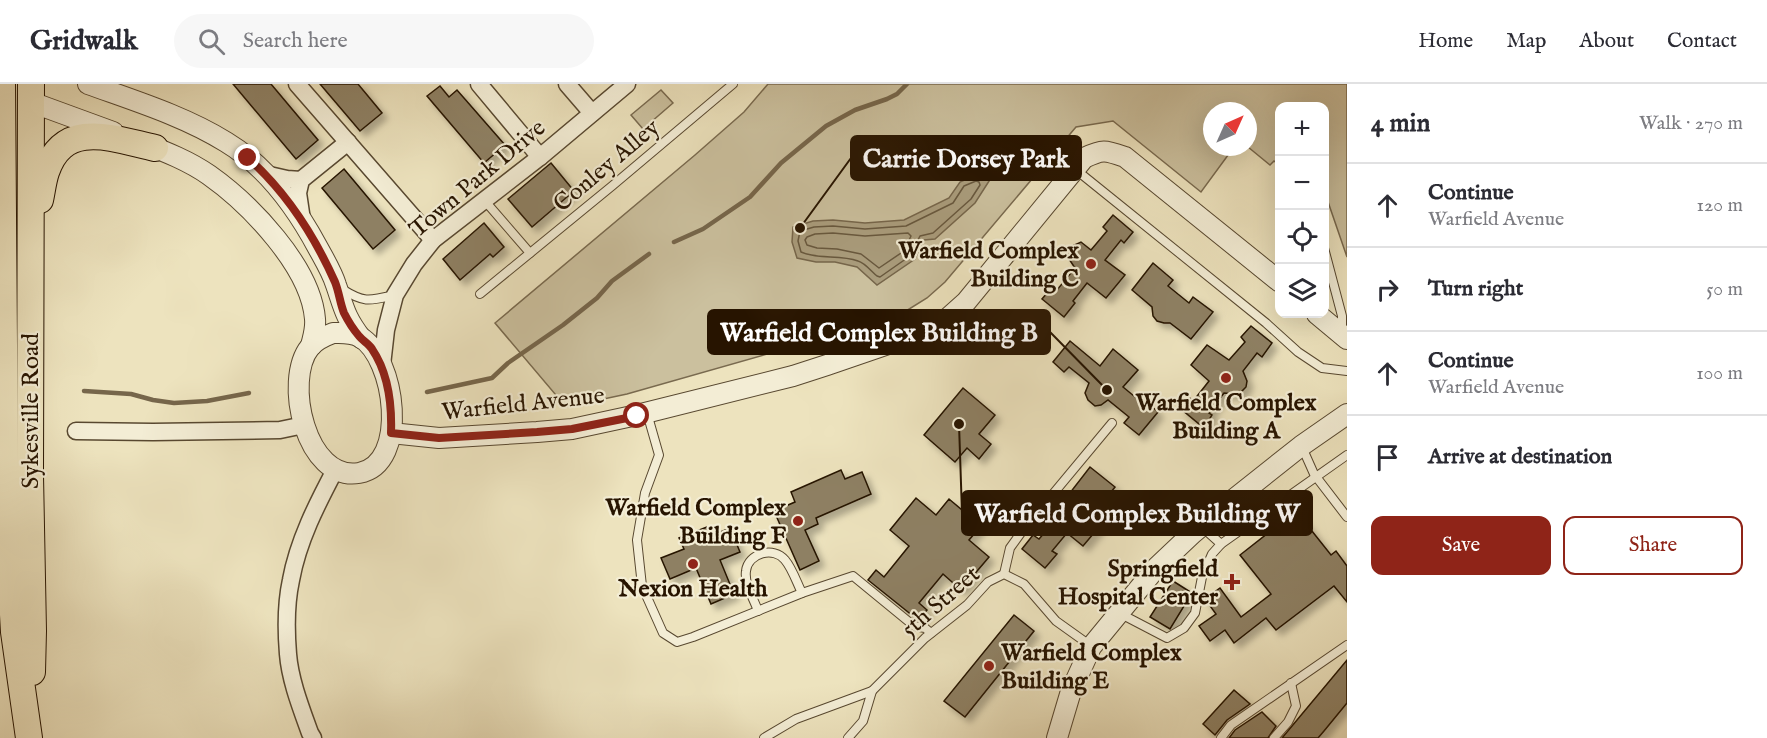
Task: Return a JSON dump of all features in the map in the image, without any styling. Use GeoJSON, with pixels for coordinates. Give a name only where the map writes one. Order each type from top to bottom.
{"type":"FeatureCollection","features":[{"type":"Feature","properties":{"kind":"main road","name":"Sykesville Road"},"geometry":{"type":"LineString","coordinates":[[3,84],[5,475],[14,632],[29,738]]}},
{"type":"Feature","properties":{"kind":"main road","name":"Sykesville Road"},"geometry":{"type":"LineString","coordinates":[[29,738],[33,631],[30,475],[31,93]]}},
{"type":"Feature","properties":{"kind":"main road"},"geometry":{"type":"LineString","coordinates":[[30,250],[45,173],[54,156],[63,146],[84,136],[103,137],[155,148]]}},
{"type":"Feature","properties":{"kind":"street"},"geometry":{"type":"LineString","coordinates":[[31,93],[186,161],[216,180],[273,234],[295,265],[311,300],[315,319],[315,331],[300,376],[299,401],[304,425],[316,452],[335,470],[359,473],[374,466],[388,447],[391,433],[392,412],[382,365],[371,347],[352,326],[344,311],[336,285],[303,221],[265,174],[228,143],[202,128],[169,114],[88,84]]}},
{"type":"Feature","properties":{"kind":"street"},"geometry":{"type":"LineString","coordinates":[[297,84],[433,240]]}},
{"type":"Feature","properties":{"kind":"street"},"geometry":{"type":"LineString","coordinates":[[479,84],[540,157]]}},
{"type":"Feature","properties":{"kind":"street"},"geometry":{"type":"LineString","coordinates":[[567,84],[591,113]]}},
{"type":"Feature","properties":{"kind":"street","name":"Town Park Drive"},"geometry":{"type":"LineString","coordinates":[[382,365],[386,330],[395,295],[414,264],[433,240],[540,157],[627,84]]}},
{"type":"Feature","properties":{"kind":"street"},"geometry":{"type":"LineString","coordinates":[[303,221],[298,193],[301,180],[348,142]]}},
{"type":"Feature","properties":{"kind":"street","name":"Warfield Avenue"},"geometry":{"type":"LineString","coordinates":[[391,433],[439,438],[572,429],[647,413],[801,373],[923,332],[947,319],[966,302],[1084,158],[1100,150],[1125,157],[1275,278]]}},
{"type":"Feature","properties":{"kind":"street"},"geometry":{"type":"LineString","coordinates":[[265,174],[301,180]]}},
{"type":"Feature","properties":{"kind":"street"},"geometry":{"type":"LineString","coordinates":[[1322,318],[1345,337]]}},
{"type":"Feature","properties":{"kind":"street"},"geometry":{"type":"LineString","coordinates":[[311,346],[333,333],[348,333],[361,338]]}},
{"type":"Feature","properties":{"kind":"street"},"geometry":{"type":"LineString","coordinates":[[1057,738],[1071,691],[1091,647],[1156,568],[1202,526],[1302,446],[1346,417]]}},
{"type":"Feature","properties":{"kind":"street"},"geometry":{"type":"LineString","coordinates":[[76,431],[279,430],[304,425]]}},
{"type":"Feature","properties":{"kind":"street"},"geometry":{"type":"LineString","coordinates":[[307,736],[288,655],[287,622],[291,580],[313,514],[335,470]]}},
{"type":"Feature","properties":{"kind":"lane","name":"Conley Alley"},"geometry":{"type":"LineString","coordinates":[[480,294],[733,84]]}},
{"type":"Feature","properties":{"kind":"lane"},"geometry":{"type":"LineString","coordinates":[[1075,169],[1266,323],[1298,352],[1322,368],[1347,371]]}},
{"type":"Feature","properties":{"kind":"lane"},"geometry":{"type":"LineString","coordinates":[[485,201],[530,253]]}},
{"type":"Feature","properties":{"kind":"lane"},"geometry":{"type":"LineString","coordinates":[[1328,264],[1342,316],[1345,337]]}},
{"type":"Feature","properties":{"kind":"lane"},"geometry":{"type":"LineString","coordinates":[[336,285],[357,299],[371,300],[395,295]]}},
{"type":"Feature","properties":{"kind":"lane"},"geometry":{"type":"LineString","coordinates":[[647,413],[659,455],[645,493],[637,540],[642,586],[663,633],[677,642],[802,593],[853,576],[914,626],[925,628],[931,633]]}},
{"type":"Feature","properties":{"kind":"lane"},"geometry":{"type":"LineString","coordinates":[[1004,574],[1011,548],[1023,530],[1112,423]]}},
{"type":"Feature","properties":{"kind":"lane"},"geometry":{"type":"LineString","coordinates":[[1302,446],[1316,477],[1347,517]]}},
{"type":"Feature","properties":{"kind":"lane"},"geometry":{"type":"LineString","coordinates":[[1119,612],[1167,638],[1184,628],[1195,613],[1202,577],[1212,554],[1221,544],[1347,455]]}},
{"type":"Feature","properties":{"kind":"lane"},"geometry":{"type":"LineString","coordinates":[[1202,526],[1221,544]]}},
{"type":"Feature","properties":{"kind":"lane"},"geometry":{"type":"LineString","coordinates":[[758,611],[746,580],[746,569],[753,558],[765,552],[775,553],[785,559],[802,593]]}},
{"type":"Feature","properties":{"kind":"lane","name":"5th Street"},"geometry":{"type":"LineString","coordinates":[[764,738],[796,719],[872,691],[931,633],[967,605],[988,582],[1004,574],[1024,584],[1056,621],[1091,647]]}},
{"type":"Feature","properties":{"kind":"lane"},"geometry":{"type":"LineString","coordinates":[[1221,738],[1231,725],[1347,645]]}},
{"type":"Feature","properties":{"kind":"lane"},"geometry":{"type":"LineString","coordinates":[[1274,738],[1288,722],[1296,706],[1291,683]]}},
{"type":"Feature","properties":{"kind":"lane","name":"5th Street"},"geometry":{"type":"LineString","coordinates":[[848,738],[862,721],[872,691]]}},
{"type":"Feature","properties":{"kind":"shaded area"},"geometry":{"type":"Polygon","coordinates":[[[768,84],[1347,84],[1347,257],[1329,205],[1329,102],[1275,102],[1275,162],[1270,165],[1257,154],[1257,102],[1203,102],[1203,156],[1227,156],[1201,192],[1113,121],[1076,127],[945,282],[927,298],[906,311],[862,327],[627,394],[566,407],[495,323],[744,112],[768,84]]]}},
{"type":"Feature","properties":{"kind":"shaded area"},"geometry":{"type":"Polygon","coordinates":[[[661,90],[673,103],[643,129],[631,115],[661,90]]]}},
{"type":"Feature","properties":{"kind":"water"},"geometry":{"type":"Polygon","coordinates":[[[1000,164],[975,203],[935,239],[924,240],[915,259],[877,285],[857,267],[797,258],[792,242],[793,227],[813,221],[865,223],[904,220],[949,198],[960,182],[1000,164]]]}},
{"type":"Feature","properties":{"kind":"building"},"geometry":{"type":"Polygon","coordinates":[[[233,84],[271,84],[318,140],[296,159],[233,84]]]}},
{"type":"Feature","properties":{"kind":"building"},"geometry":{"type":"Polygon","coordinates":[[[320,84],[358,84],[382,113],[360,131],[320,84]]]}},
{"type":"Feature","properties":{"kind":"building"},"geometry":{"type":"Polygon","coordinates":[[[440,86],[449,97],[457,90],[505,145],[484,163],[427,96],[440,86]]]}},
{"type":"Feature","properties":{"kind":"building"},"geometry":{"type":"Polygon","coordinates":[[[551,163],[574,191],[532,227],[508,199],[551,163]]]}},
{"type":"Feature","properties":{"kind":"building"},"geometry":{"type":"Polygon","coordinates":[[[344,169],[395,230],[373,249],[322,188],[344,169]]]}},
{"type":"Feature","properties":{"kind":"building","name":"Warfield Complex Building C"},"geometry":{"type":"Polygon","coordinates":[[[1113,215],[1133,232],[1124,243],[1121,240],[1105,260],[1125,275],[1106,298],[1087,283],[1064,317],[1042,299],[1053,286],[1057,290],[1075,268],[1069,259],[1070,247],[1081,242],[1091,250],[1107,231],[1103,227],[1113,215]]]}},
{"type":"Feature","properties":{"kind":"building"},"geometry":{"type":"Polygon","coordinates":[[[484,223],[504,247],[493,257],[490,254],[460,280],[443,259],[484,223]]]}},
{"type":"Feature","properties":{"kind":"building"},"geometry":{"type":"Polygon","coordinates":[[[1153,263],[1173,280],[1168,286],[1189,303],[1193,297],[1213,312],[1191,339],[1170,323],[1157,321],[1153,316],[1152,307],[1132,290],[1153,263]]]}},
{"type":"Feature","properties":{"kind":"building","name":"Warfield Complex Building A"},"geometry":{"type":"Polygon","coordinates":[[[1251,326],[1272,343],[1262,357],[1257,353],[1243,371],[1247,381],[1246,387],[1236,394],[1224,393],[1209,413],[1212,415],[1204,428],[1181,409],[1189,398],[1194,400],[1209,381],[1191,365],[1207,345],[1229,360],[1245,342],[1241,337],[1251,326]]]}},
{"type":"Feature","properties":{"kind":"building"},"geometry":{"type":"Polygon","coordinates":[[[1070,341],[1100,366],[1113,349],[1138,370],[1123,387],[1140,401],[1142,398],[1158,412],[1139,435],[1124,423],[1129,417],[1108,400],[1095,406],[1088,400],[1085,393],[1089,383],[1069,367],[1064,372],[1053,362],[1070,341]]]}},
{"type":"Feature","properties":{"kind":"building"},"geometry":{"type":"Polygon","coordinates":[[[963,388],[995,415],[979,434],[991,444],[979,459],[967,448],[955,462],[924,435],[963,388]]]}},
{"type":"Feature","properties":{"kind":"building"},"geometry":{"type":"Polygon","coordinates":[[[1090,467],[1115,487],[1103,502],[1098,497],[1084,515],[1099,527],[1083,546],[1067,533],[1052,551],[1057,554],[1045,568],[1022,549],[1033,535],[1039,539],[1053,523],[1049,520],[1090,467]]]}},
{"type":"Feature","properties":{"kind":"building","name":"Warfield Complex Building F"},"geometry":{"type":"Polygon","coordinates":[[[841,470],[845,479],[862,472],[871,494],[816,518],[818,524],[805,530],[819,561],[800,570],[774,511],[795,502],[791,492],[841,470]]]}},
{"type":"Feature","properties":{"kind":"building"},"geometry":{"type":"Polygon","coordinates":[[[916,498],[936,515],[949,499],[981,526],[969,540],[989,557],[961,590],[943,574],[919,603],[927,610],[918,620],[868,580],[876,570],[884,577],[909,546],[890,530],[916,498]]]}},
{"type":"Feature","properties":{"kind":"building"},"geometry":{"type":"Polygon","coordinates":[[[1296,511],[1331,555],[1336,551],[1347,566],[1347,602],[1334,586],[1276,630],[1266,618],[1234,643],[1225,630],[1210,641],[1199,626],[1216,614],[1205,599],[1220,588],[1241,617],[1271,594],[1240,555],[1296,511]]]}},
{"type":"Feature","properties":{"kind":"building","name":"Nexion Health"},"geometry":{"type":"Polygon","coordinates":[[[707,527],[711,536],[730,528],[740,552],[720,560],[734,594],[711,604],[696,568],[670,579],[661,558],[684,549],[679,538],[707,527]]]}},
{"type":"Feature","properties":{"kind":"building"},"geometry":{"type":"Polygon","coordinates":[[[1173,581],[1192,593],[1170,629],[1150,617],[1173,581]]]}},
{"type":"Feature","properties":{"kind":"building","name":"Warfield Complex Building E"},"geometry":{"type":"Polygon","coordinates":[[[1014,615],[1034,631],[965,717],[944,701],[1014,615]]]}},
{"type":"Feature","properties":{"kind":"building"},"geometry":{"type":"Polygon","coordinates":[[[1347,660],[1347,703],[1324,731],[1318,738],[1282,738],[1347,660]]]}},
{"type":"Feature","properties":{"kind":"building"},"geometry":{"type":"Polygon","coordinates":[[[1234,690],[1250,704],[1227,720],[1215,735],[1203,724],[1234,690]]]}},
{"type":"Feature","properties":{"kind":"building"},"geometry":{"type":"Polygon","coordinates":[[[1262,712],[1276,726],[1268,738],[1229,738],[1235,730],[1262,712]]]}},
{"type":"Feature","properties":{"kind":"waterway"},"geometry":{"type":"LineString","coordinates":[[674,242],[703,229],[750,197],[781,163],[826,126],[855,110],[897,94],[907,84]]}},
{"type":"Feature","properties":{"kind":"waterway"},"geometry":{"type":"LineString","coordinates":[[427,392],[492,378],[508,363],[563,325],[597,298],[612,281],[649,254]]}},
{"type":"Feature","properties":{"kind":"waterway"},"geometry":{"type":"LineString","coordinates":[[84,391],[131,394],[174,403],[207,401],[249,393]]}},
{"type":"Feature","properties":{"kind":"place","name":"Carrie Dorsey Park"},"geometry":{"type":"Point","coordinates":[800,228]}},
{"type":"Feature","properties":{"kind":"place","name":"Warfield Complex Building C"},"geometry":{"type":"Point","coordinates":[1091,264]}},
{"type":"Feature","properties":{"kind":"place","name":"Warfield Complex Building A"},"geometry":{"type":"Point","coordinates":[1226,378]}},
{"type":"Feature","properties":{"kind":"place","name":"Warfield Complex Building B"},"geometry":{"type":"Point","coordinates":[1107,390]}},
{"type":"Feature","properties":{"kind":"place","name":"Warfield Complex Building W"},"geometry":{"type":"Point","coordinates":[959,424]}},
{"type":"Feature","properties":{"kind":"place","name":"Warfield Complex Building F"},"geometry":{"type":"Point","coordinates":[798,521]}},
{"type":"Feature","properties":{"kind":"place","name":"Nexion Health"},"geometry":{"type":"Point","coordinates":[693,564]}},
{"type":"Feature","properties":{"kind":"place","name":"Springfield Hospital Center"},"geometry":{"type":"Point","coordinates":[1232,582]}},
{"type":"Feature","properties":{"kind":"place","name":"Warfield Complex Building E"},"geometry":{"type":"Point","coordinates":[989,666]}},
{"type":"Feature","properties":{"kind":"route"},"geometry":{"type":"LineString","coordinates":[[248,158],[276,186],[303,221],[336,285],[344,311],[352,326],[371,347],[382,365],[392,412],[391,433],[439,438],[537,432],[572,429],[637,416]]}}]}
